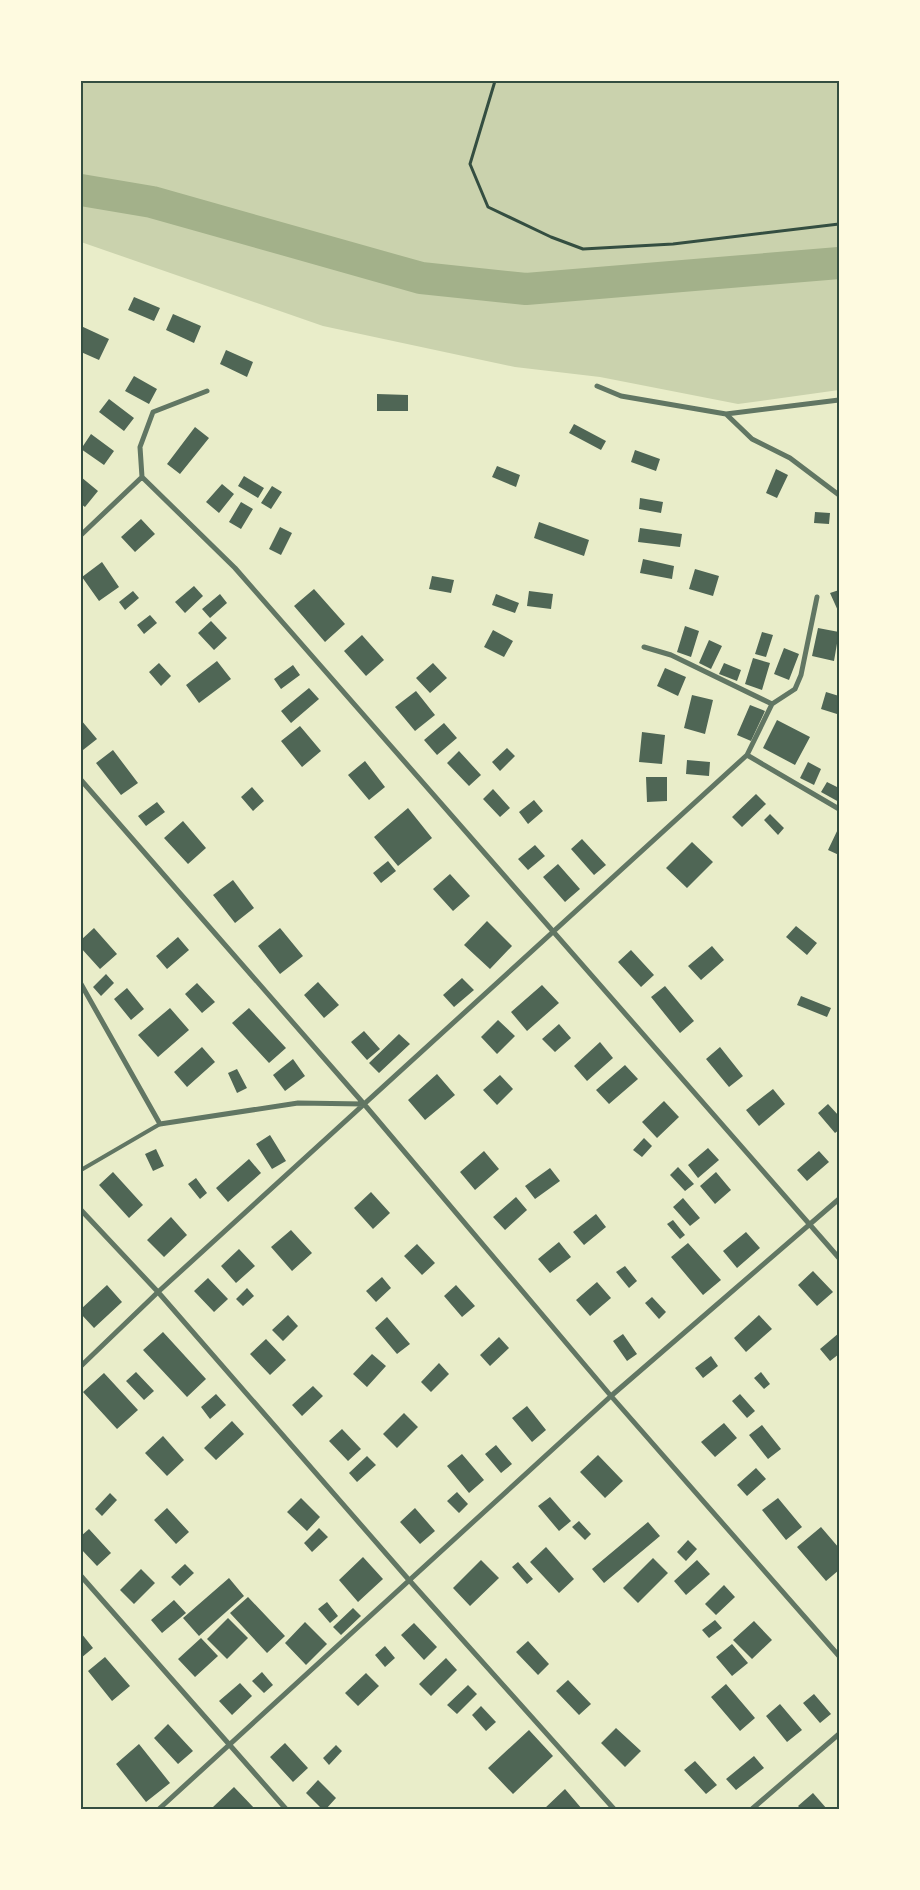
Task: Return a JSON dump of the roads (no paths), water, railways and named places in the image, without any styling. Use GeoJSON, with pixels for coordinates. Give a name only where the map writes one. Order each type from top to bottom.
{"type":"FeatureCollection","features":[{"type":"Feature","properties":{"kind":"street"},"geometry":{"type":"LineString","coordinates":[[597,386],[621,396],[726,414],[839,400]]}},
{"type":"Feature","properties":{"kind":"street"},"geometry":{"type":"LineString","coordinates":[[207,391],[153,412],[140,447],[142,477],[235,568],[839,1258]]}},
{"type":"Feature","properties":{"kind":"street"},"geometry":{"type":"LineString","coordinates":[[726,414],[752,439],[790,458],[839,495]]}},
{"type":"Feature","properties":{"kind":"street"},"geometry":{"type":"LineString","coordinates":[[81,536],[142,477]]}},
{"type":"Feature","properties":{"kind":"street"},"geometry":{"type":"LineString","coordinates":[[81,1366],[158,1292],[747,755],[772,704],[795,689],[801,675],[816,597]]}},
{"type":"Feature","properties":{"kind":"street"},"geometry":{"type":"LineString","coordinates":[[644,647],[671,655],[772,704]]}},
{"type":"Feature","properties":{"kind":"street"},"geometry":{"type":"LineString","coordinates":[[747,755],[839,809]]}},
{"type":"Feature","properties":{"kind":"street"},"geometry":{"type":"LineString","coordinates":[[81,780],[364,1104],[611,1396],[839,1656]]}},
{"type":"Feature","properties":{"kind":"street"},"geometry":{"type":"LineString","coordinates":[[81,984],[160,1124],[298,1103],[364,1104]]}},
{"type":"Feature","properties":{"kind":"street"},"geometry":{"type":"LineString","coordinates":[[160,1809],[611,1396],[839,1199]]}},
{"type":"Feature","properties":{"kind":"street"},"geometry":{"type":"LineString","coordinates":[[81,1210],[158,1292],[409,1580],[614,1809]]}},
{"type":"Feature","properties":{"kind":"street"},"geometry":{"type":"LineString","coordinates":[[81,1576],[286,1809]]}},
{"type":"Feature","properties":{"kind":"street"},"geometry":{"type":"LineString","coordinates":[[752,1809],[839,1734]]}},
{"type":"Feature","properties":{"kind":"lane"},"geometry":{"type":"LineString","coordinates":[[81,1170],[160,1124]]}},
{"type":"Feature","properties":{"kind":"waterway"},"geometry":{"type":"LineString","coordinates":[[81,190],[152,202],[421,278],[526,289],[839,263]]}}]}
